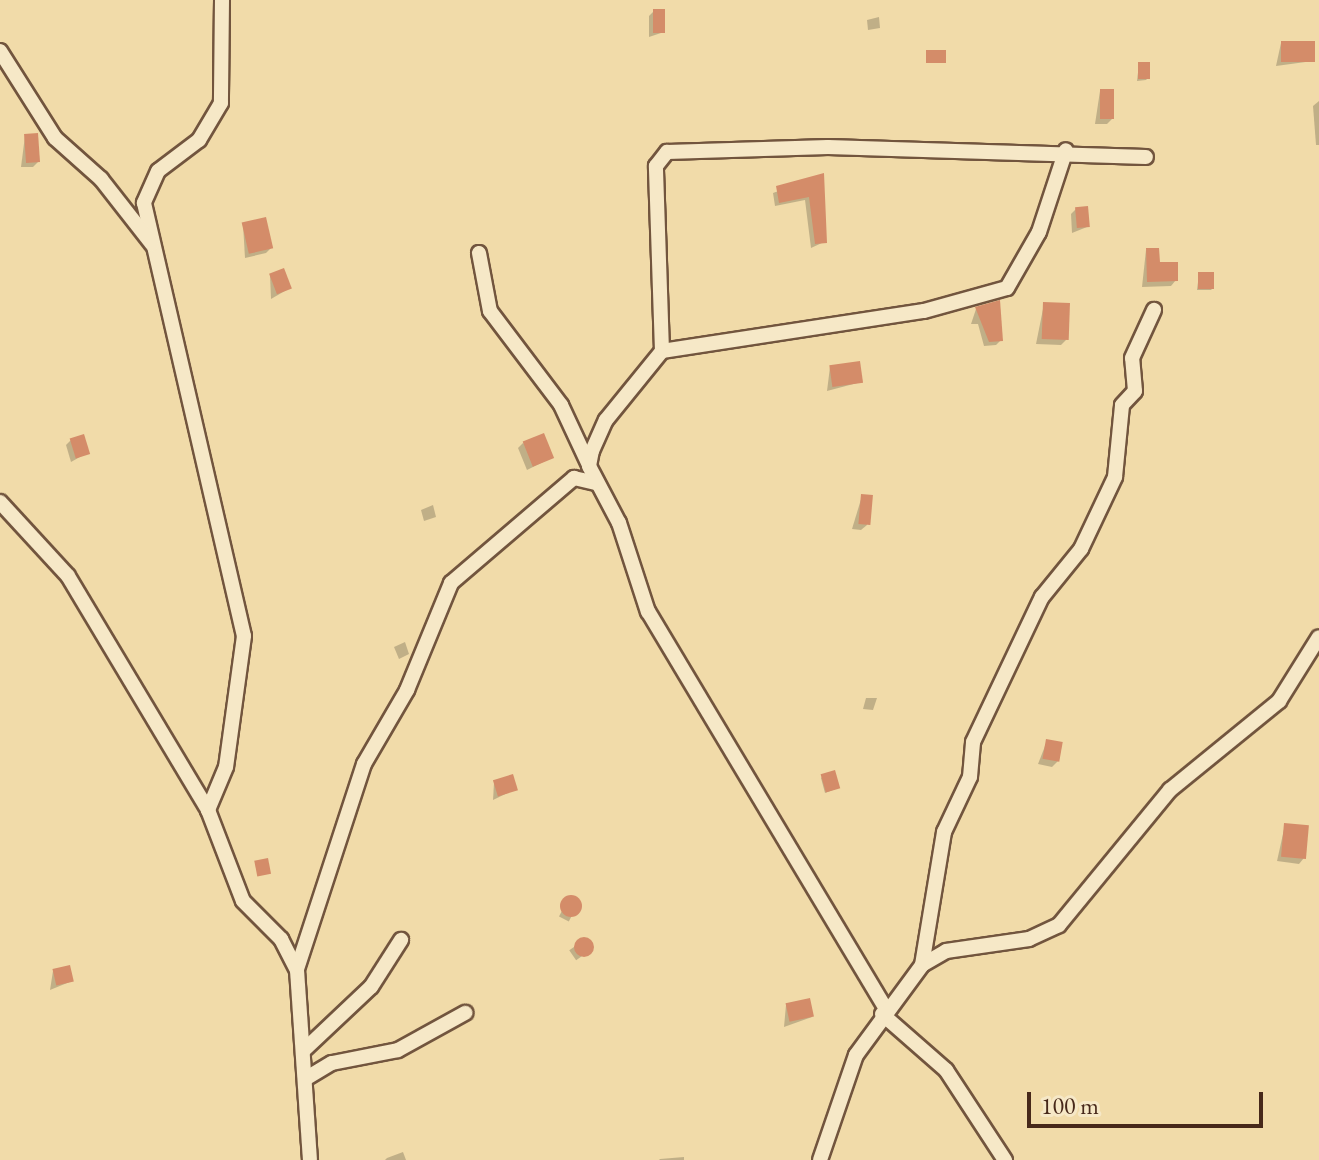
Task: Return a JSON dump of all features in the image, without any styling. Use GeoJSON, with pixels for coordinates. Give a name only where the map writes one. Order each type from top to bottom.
{"type":"FeatureCollection","features":[{"type":"Feature","properties":{"kind":"street"},"geometry":{"type":"LineString","coordinates":[[208,810],[226,767],[244,636],[152,244],[147,190],[158,171],[211,127],[221,103],[222,0]]}},
{"type":"Feature","properties":{"kind":"street"},"geometry":{"type":"LineString","coordinates":[[0,51],[55,138],[101,179],[152,244]]}},
{"type":"Feature","properties":{"kind":"street"},"geometry":{"type":"LineString","coordinates":[[662,351],[1002,292],[1039,232],[1066,150]]}},
{"type":"Feature","properties":{"kind":"street"},"geometry":{"type":"LineString","coordinates":[[310,1160],[297,970],[364,764],[407,690],[445,592],[589,466],[606,420],[662,351],[656,166],[667,152],[1066,150],[1146,157]]}},
{"type":"Feature","properties":{"kind":"street"},"geometry":{"type":"LineString","coordinates":[[479,253],[490,311],[566,412],[662,638],[884,1012],[946,1070],[1005,1160]]}},
{"type":"Feature","properties":{"kind":"street"},"geometry":{"type":"LineString","coordinates":[[922,965],[944,832],[970,777],[973,742],[1042,597],[1081,549],[1115,477],[1122,405],[1135,391],[1132,358],[1154,310]]}},
{"type":"Feature","properties":{"kind":"street"},"geometry":{"type":"LineString","coordinates":[[574,478],[596,483]]}},
{"type":"Feature","properties":{"kind":"street"},"geometry":{"type":"LineString","coordinates":[[0,502],[68,576],[208,810],[243,901],[281,939],[297,970]]}},
{"type":"Feature","properties":{"kind":"street"},"geometry":{"type":"LineString","coordinates":[[820,1160],[856,1055],[884,1012],[922,965],[946,951],[1029,939],[1059,925],[1170,790],[1279,701],[1319,637]]}},
{"type":"Feature","properties":{"kind":"street"},"geometry":{"type":"LineString","coordinates":[[303,1051],[371,987],[401,940]]}},
{"type":"Feature","properties":{"kind":"street"},"geometry":{"type":"LineString","coordinates":[[305,1079],[332,1063],[398,1050],[465,1013]]}},
{"type":"Feature","properties":{"kind":"building"},"geometry":{"type":"Polygon","coordinates":[[[653,9],[665,9],[665,33],[653,33],[653,9]]]}},
{"type":"Feature","properties":{"kind":"building"},"geometry":{"type":"Polygon","coordinates":[[[1281,41],[1315,41],[1315,62],[1281,62],[1281,41]]]}},
{"type":"Feature","properties":{"kind":"building"},"geometry":{"type":"Polygon","coordinates":[[[926,50],[946,50],[946,63],[926,63],[926,50]]]}},
{"type":"Feature","properties":{"kind":"building"},"geometry":{"type":"Polygon","coordinates":[[[1138,62],[1150,62],[1150,79],[1138,79],[1138,62]]]}},
{"type":"Feature","properties":{"kind":"building"},"geometry":{"type":"Polygon","coordinates":[[[1100,89],[1114,89],[1114,119],[1100,119],[1100,89]]]}},
{"type":"Feature","properties":{"kind":"building"},"geometry":{"type":"Polygon","coordinates":[[[38,133],[40,162],[26,163],[24,134],[38,133]]]}},
{"type":"Feature","properties":{"kind":"building"},"geometry":{"type":"Polygon","coordinates":[[[824,173],[827,243],[815,244],[809,197],[779,203],[776,186],[824,173]]]}},
{"type":"Feature","properties":{"kind":"building"},"geometry":{"type":"Polygon","coordinates":[[[1088,206],[1090,227],[1077,228],[1075,207],[1088,206]]]}},
{"type":"Feature","properties":{"kind":"building"},"geometry":{"type":"Polygon","coordinates":[[[266,217],[273,248],[249,254],[242,223],[266,217]]]}},
{"type":"Feature","properties":{"kind":"building"},"geometry":{"type":"Polygon","coordinates":[[[1146,248],[1159,248],[1160,262],[1178,262],[1178,281],[1147,282],[1146,248]]]}},
{"type":"Feature","properties":{"kind":"building"},"geometry":{"type":"Polygon","coordinates":[[[284,268],[292,289],[277,294],[269,274],[284,268]]]}},
{"type":"Feature","properties":{"kind":"building"},"geometry":{"type":"Polygon","coordinates":[[[1198,272],[1214,272],[1214,289],[1198,289],[1198,272]]]}},
{"type":"Feature","properties":{"kind":"building"},"geometry":{"type":"Polygon","coordinates":[[[1000,300],[1003,341],[989,342],[975,307],[1000,300]]]}},
{"type":"Feature","properties":{"kind":"building"},"geometry":{"type":"Polygon","coordinates":[[[1043,302],[1070,303],[1069,340],[1042,339],[1043,302]]]}},
{"type":"Feature","properties":{"kind":"building"},"geometry":{"type":"Polygon","coordinates":[[[860,361],[863,383],[832,387],[829,365],[860,361]]]}},
{"type":"Feature","properties":{"kind":"building"},"geometry":{"type":"Polygon","coordinates":[[[544,433],[554,458],[533,467],[523,442],[544,433]]]}},
{"type":"Feature","properties":{"kind":"building"},"geometry":{"type":"Polygon","coordinates":[[[84,434],[90,454],[76,458],[70,438],[84,434]]]}},
{"type":"Feature","properties":{"kind":"building"},"geometry":{"type":"Polygon","coordinates":[[[861,494],[873,495],[870,525],[858,524],[861,494]]]}},
{"type":"Feature","properties":{"kind":"building"},"geometry":{"type":"Polygon","coordinates":[[[1046,739],[1063,742],[1059,762],[1043,759],[1046,739]]]}},
{"type":"Feature","properties":{"kind":"building"},"geometry":{"type":"Polygon","coordinates":[[[835,770],[840,788],[826,792],[821,774],[835,770]]]}},
{"type":"Feature","properties":{"kind":"building"},"geometry":{"type":"Polygon","coordinates":[[[513,774],[518,790],[498,796],[493,780],[513,774]]]}},
{"type":"Feature","properties":{"kind":"building"},"geometry":{"type":"Polygon","coordinates":[[[1284,823],[1309,825],[1306,859],[1281,857],[1284,823]]]}},
{"type":"Feature","properties":{"kind":"building"},"geometry":{"type":"Polygon","coordinates":[[[268,858],[271,874],[257,876],[254,861],[268,858]]]}},
{"type":"Feature","properties":{"kind":"building"},"geometry":{"type":"Polygon","coordinates":[[[571,895],[579,898],[582,906],[579,914],[571,917],[563,914],[560,906],[563,898],[571,895]]]}},
{"type":"Feature","properties":{"kind":"building"},"geometry":{"type":"Polygon","coordinates":[[[584,937],[591,940],[594,947],[591,954],[584,957],[577,954],[574,947],[577,940],[584,937]]]}},
{"type":"Feature","properties":{"kind":"building"},"geometry":{"type":"Polygon","coordinates":[[[70,965],[74,982],[56,986],[52,969],[70,965]]]}},
{"type":"Feature","properties":{"kind":"building"},"geometry":{"type":"Polygon","coordinates":[[[810,998],[814,1017],[789,1022],[786,1003],[810,998]]]}}]}
